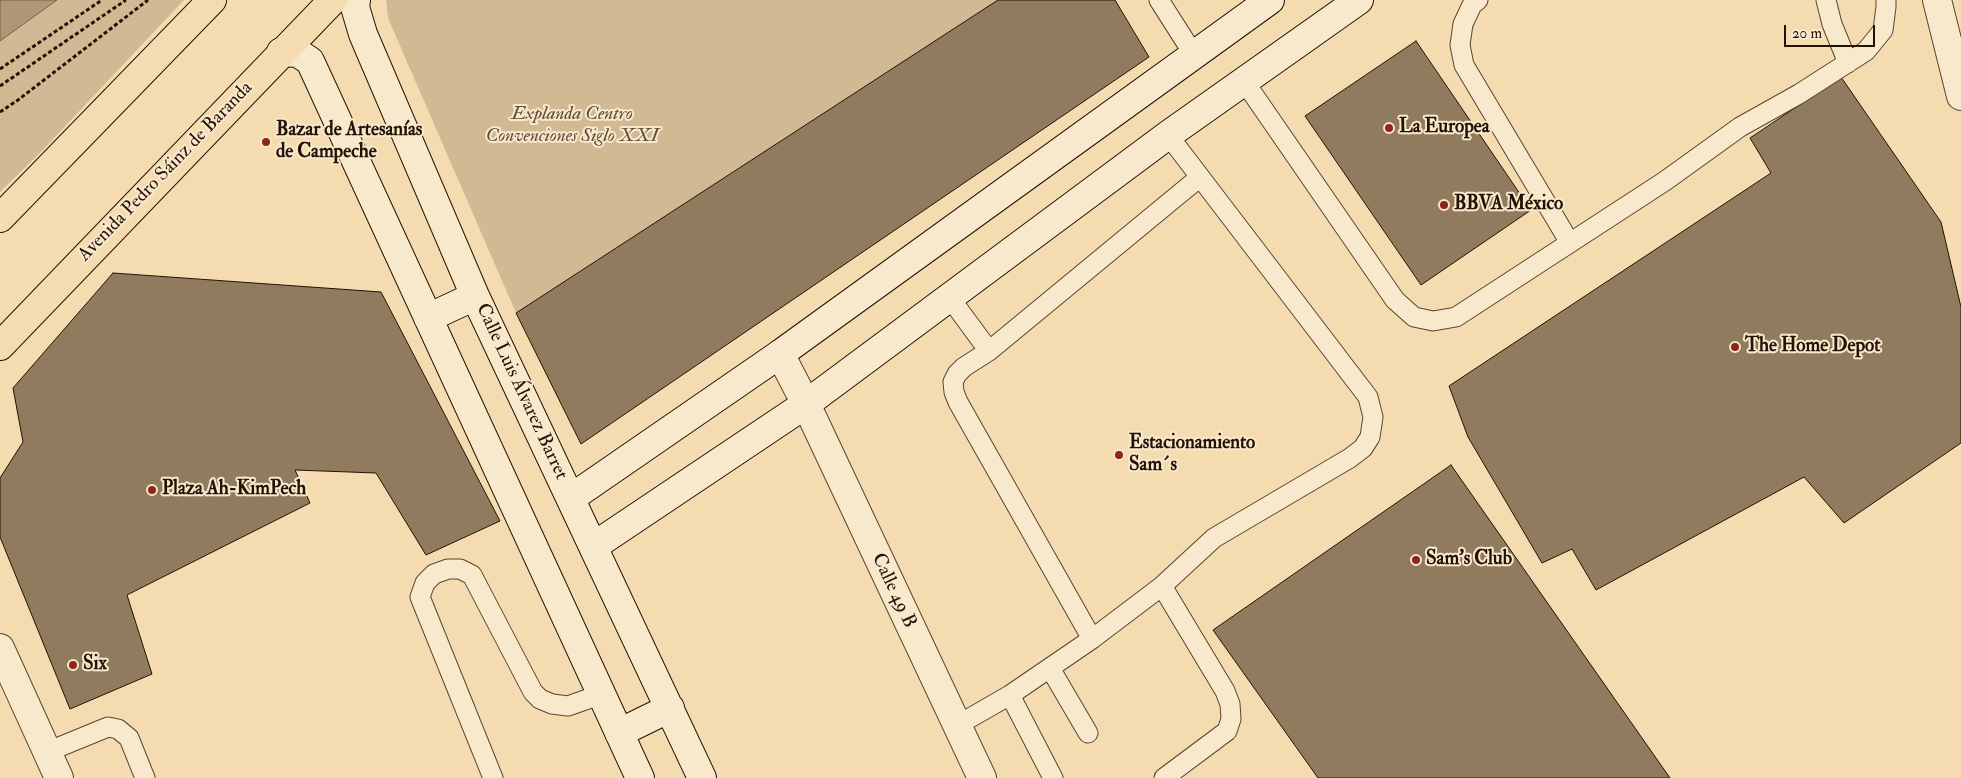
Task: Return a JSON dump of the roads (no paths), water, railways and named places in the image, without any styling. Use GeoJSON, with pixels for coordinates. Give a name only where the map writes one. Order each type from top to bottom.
{"type":"FeatureCollection","features":[{"type":"Feature","properties":{"kind":"main road"},"geometry":{"type":"LineString","coordinates":[[0,218],[212,0]]}},
{"type":"Feature","properties":{"kind":"main road","name":"Avenida Pedro Sáinz de Baranda"},"geometry":{"type":"LineString","coordinates":[[0,346],[332,0]]}},
{"type":"Feature","properties":{"kind":"main road","name":"Calle Luis Álvarez Barret"},"geometry":{"type":"LineString","coordinates":[[356,0],[355,7],[363,34],[475,296],[702,778]]}},
{"type":"Feature","properties":{"kind":"main road"},"geometry":{"type":"LineString","coordinates":[[571,498],[780,354],[1270,0]]}},
{"type":"Feature","properties":{"kind":"main road"},"geometry":{"type":"LineString","coordinates":[[594,546],[806,404],[1168,135],[1359,0]]}},
{"type":"Feature","properties":{"kind":"main road"},"geometry":{"type":"LineString","coordinates":[[1936,0],[1961,96]]}},
{"type":"Feature","properties":{"kind":"main road"},"geometry":{"type":"LineString","coordinates":[[281,52],[298,53],[310,60],[640,778]]}},
{"type":"Feature","properties":{"kind":"main road"},"geometry":{"type":"LineString","coordinates":[[428,318],[475,296]]}},
{"type":"Feature","properties":{"kind":"main road","name":"Calle 49 B"},"geometry":{"type":"LineString","coordinates":[[780,354],[806,404],[982,778]]}},
{"type":"Feature","properties":{"kind":"main road"},"geometry":{"type":"LineString","coordinates":[[0,648],[59,778]]}},
{"type":"Feature","properties":{"kind":"main road"},"geometry":{"type":"LineString","coordinates":[[620,733],[670,708]]}},
{"type":"Feature","properties":{"kind":"lane"},"geometry":{"type":"LineString","coordinates":[[1158,0],[1194,55]]}},
{"type":"Feature","properties":{"kind":"lane"},"geometry":{"type":"LineString","coordinates":[[1478,0],[1472,5],[1463,24],[1460,45],[1464,65],[1570,244]]}},
{"type":"Feature","properties":{"kind":"lane"},"geometry":{"type":"LineString","coordinates":[[1826,0],[1832,24],[1848,63]]}},
{"type":"Feature","properties":{"kind":"lane"},"geometry":{"type":"LineString","coordinates":[[1244,81],[1394,300],[1414,317],[1433,321],[1456,317],[1665,181],[1740,127],[1799,94],[1866,51],[1883,30],[1886,0]]}},
{"type":"Feature","properties":{"kind":"lane"},"geometry":{"type":"LineString","coordinates":[[956,726],[1010,695],[1092,639],[1162,586],[1214,538],[1350,458],[1364,448],[1370,437],[1373,417],[1368,396],[1168,135]]}},
{"type":"Feature","properties":{"kind":"lane"},"geometry":{"type":"LineString","coordinates":[[1092,639],[954,392],[953,382],[957,374],[989,351],[1200,177]]}},
{"type":"Feature","properties":{"kind":"lane"},"geometry":{"type":"LineString","coordinates":[[950,298],[989,351]]}},
{"type":"Feature","properties":{"kind":"lane"},"geometry":{"type":"LineString","coordinates":[[492,778],[420,597],[425,583],[434,574],[448,569],[460,569],[472,575],[534,692],[540,699],[552,704],[568,706],[602,694]]}},
{"type":"Feature","properties":{"kind":"lane"},"geometry":{"type":"LineString","coordinates":[[1162,586],[1225,691],[1230,704],[1231,720],[1227,731],[1164,778]]}},
{"type":"Feature","properties":{"kind":"lane"},"geometry":{"type":"LineString","coordinates":[[1050,668],[1088,733]]}},
{"type":"Feature","properties":{"kind":"lane"},"geometry":{"type":"LineString","coordinates":[[1010,695],[1053,778]]}},
{"type":"Feature","properties":{"kind":"lane"},"geometry":{"type":"LineString","coordinates":[[47,752],[108,726],[118,729],[129,738],[145,778]]}},
{"type":"Feature","properties":{"kind":"place","name":"La Europea"},"geometry":{"type":"Point","coordinates":[1389,128]}},
{"type":"Feature","properties":{"kind":"place","name":"Bazar de Artesanías de Campeche"},"geometry":{"type":"Point","coordinates":[266,142]}},
{"type":"Feature","properties":{"kind":"place","name":"BBVA México"},"geometry":{"type":"Point","coordinates":[1444,205]}},
{"type":"Feature","properties":{"kind":"place","name":"The Home Depot"},"geometry":{"type":"Point","coordinates":[1735,347]}},
{"type":"Feature","properties":{"kind":"place","name":"Estacionamiento Sam´s"},"geometry":{"type":"Point","coordinates":[1119,455]}},
{"type":"Feature","properties":{"kind":"place","name":"Plaza Ah-KimPech"},"geometry":{"type":"Point","coordinates":[152,490]}},
{"type":"Feature","properties":{"kind":"place","name":"Sam's Club"},"geometry":{"type":"Point","coordinates":[1416,560]}},
{"type":"Feature","properties":{"kind":"place","name":"Six"},"geometry":{"type":"Point","coordinates":[73,665]}},
{"type":"Feature","properties":{"kind":"park label","name":"Explanda Centro Convenciones Siglo XXI"},"geometry":{"type":"Point","coordinates":[572,126]}}]}
